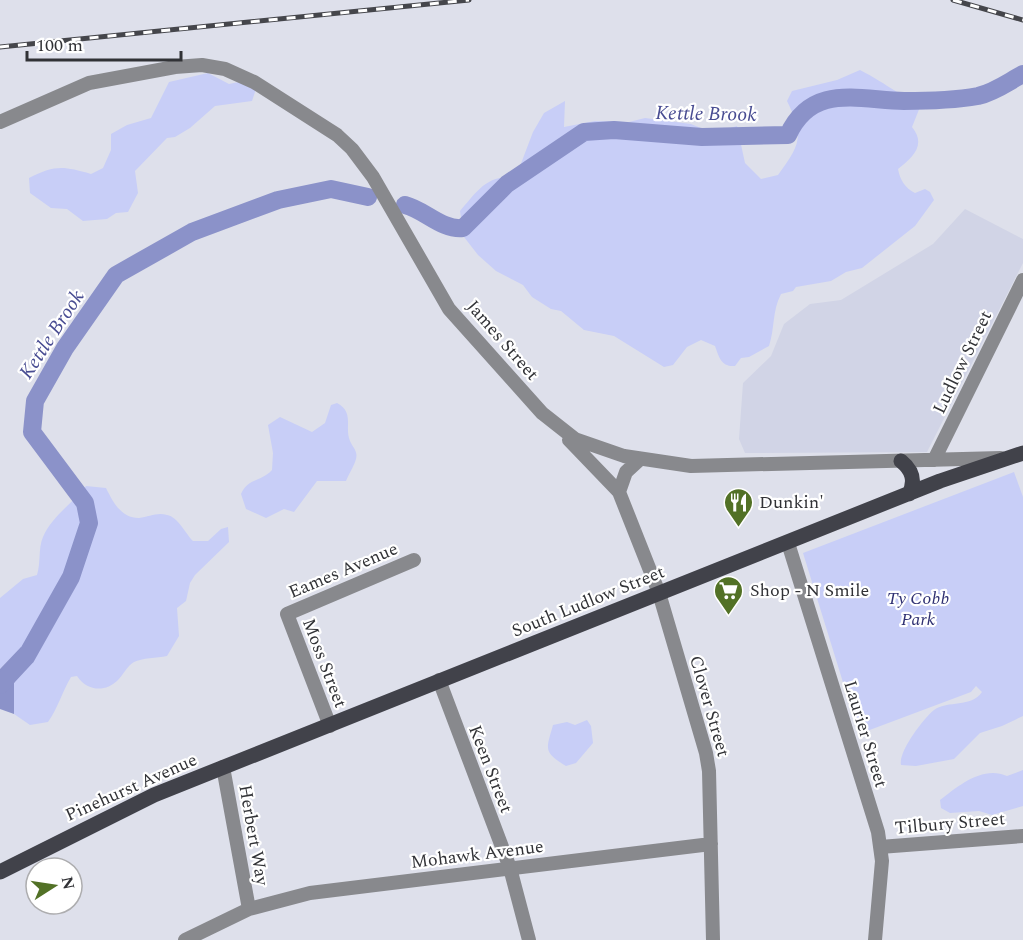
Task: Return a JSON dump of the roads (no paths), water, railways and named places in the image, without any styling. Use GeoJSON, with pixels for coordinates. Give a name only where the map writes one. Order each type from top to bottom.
{"type":"FeatureCollection","features":[{"type":"Feature","properties":{"kind":"main road","name":"James Street"},"geometry":{"type":"LineString","coordinates":[[1006,457],[1023,453]]}},
{"type":"Feature","properties":{"kind":"main road","name":"South Ludlow Street"},"geometry":{"type":"LineString","coordinates":[[281,745],[439,680],[1006,457]]}},
{"type":"Feature","properties":{"kind":"main road"},"geometry":{"type":"LineString","coordinates":[[901,461],[912,473],[913,485],[909,494]]}},
{"type":"Feature","properties":{"kind":"main road","name":"Pinehurst Avenue"},"geometry":{"type":"LineString","coordinates":[[0,872],[144,799],[281,745]]}},
{"type":"Feature","properties":{"kind":"street","name":"James Street"},"geometry":{"type":"LineString","coordinates":[[0,122],[51,98],[96,81],[159,69],[211,65],[232,71],[254,82],[337,135],[373,177],[449,309],[555,425],[594,447],[639,460],[678,466],[718,467],[1006,457]]}},
{"type":"Feature","properties":{"kind":"street","name":"Ludlow Street"},"geometry":{"type":"LineString","coordinates":[[934,460],[1023,280]]}},
{"type":"Feature","properties":{"kind":"street","name":"Clover Street"},"geometry":{"type":"LineString","coordinates":[[555,425],[619,492],[659,593],[706,753],[713,940]]}},
{"type":"Feature","properties":{"kind":"street"},"geometry":{"type":"LineString","coordinates":[[619,492],[626,472],[639,460]]}},
{"type":"Feature","properties":{"kind":"street","name":"Laurier Street"},"geometry":{"type":"LineString","coordinates":[[788,543],[880,847],[875,940]]}},
{"type":"Feature","properties":{"kind":"street","name":"Eames Avenue"},"geometry":{"type":"LineString","coordinates":[[287,614],[414,560]]}},
{"type":"Feature","properties":{"kind":"street","name":"Moss Street"},"geometry":{"type":"LineString","coordinates":[[287,614],[330,726]]}},
{"type":"Feature","properties":{"kind":"street","name":"Keen Street"},"geometry":{"type":"LineString","coordinates":[[439,680],[510,868],[529,940]]}},
{"type":"Feature","properties":{"kind":"street","name":"Herbert Way"},"geometry":{"type":"LineString","coordinates":[[224,767],[249,909]]}},
{"type":"Feature","properties":{"kind":"street","name":"Tilbury Street"},"geometry":{"type":"LineString","coordinates":[[880,847],[1023,836]]}},
{"type":"Feature","properties":{"kind":"street","name":"Mohawk Avenue"},"geometry":{"type":"LineString","coordinates":[[185,940],[249,909],[310,893],[711,844]]}},
{"type":"Feature","properties":{"kind":"waterway","name":"Kettle Brook"},"geometry":{"type":"LineString","coordinates":[[405,205],[447,226],[463,228],[507,184],[584,132],[614,130],[702,137],[788,135],[798,119],[810,108],[823,101],[838,98],[941,100],[978,96],[1023,74]]}},
{"type":"Feature","properties":{"kind":"waterway","name":"Kettle Brook"},"geometry":{"type":"LineString","coordinates":[[0,685],[26,657],[71,577],[89,523],[85,503],[32,432],[35,401],[65,348],[116,275],[192,232],[278,200],[331,189],[368,197]]}},
{"type":"Feature","properties":{"kind":"railway"},"geometry":{"type":"LineString","coordinates":[[0,47],[469,0]]}},
{"type":"Feature","properties":{"kind":"railway"},"geometry":{"type":"LineString","coordinates":[[953,0],[1023,20]]}},
{"type":"Feature","properties":{"kind":"place","name":"Dunkin'"},"geometry":{"type":"Point","coordinates":[738,528]}},
{"type":"Feature","properties":{"kind":"place","name":"Shop - N Smile"},"geometry":{"type":"Point","coordinates":[729,616]}},
{"type":"Feature","properties":{"kind":"park label","name":"Ty Cobb Park"},"geometry":{"type":"Point","coordinates":[918,608]}}]}
